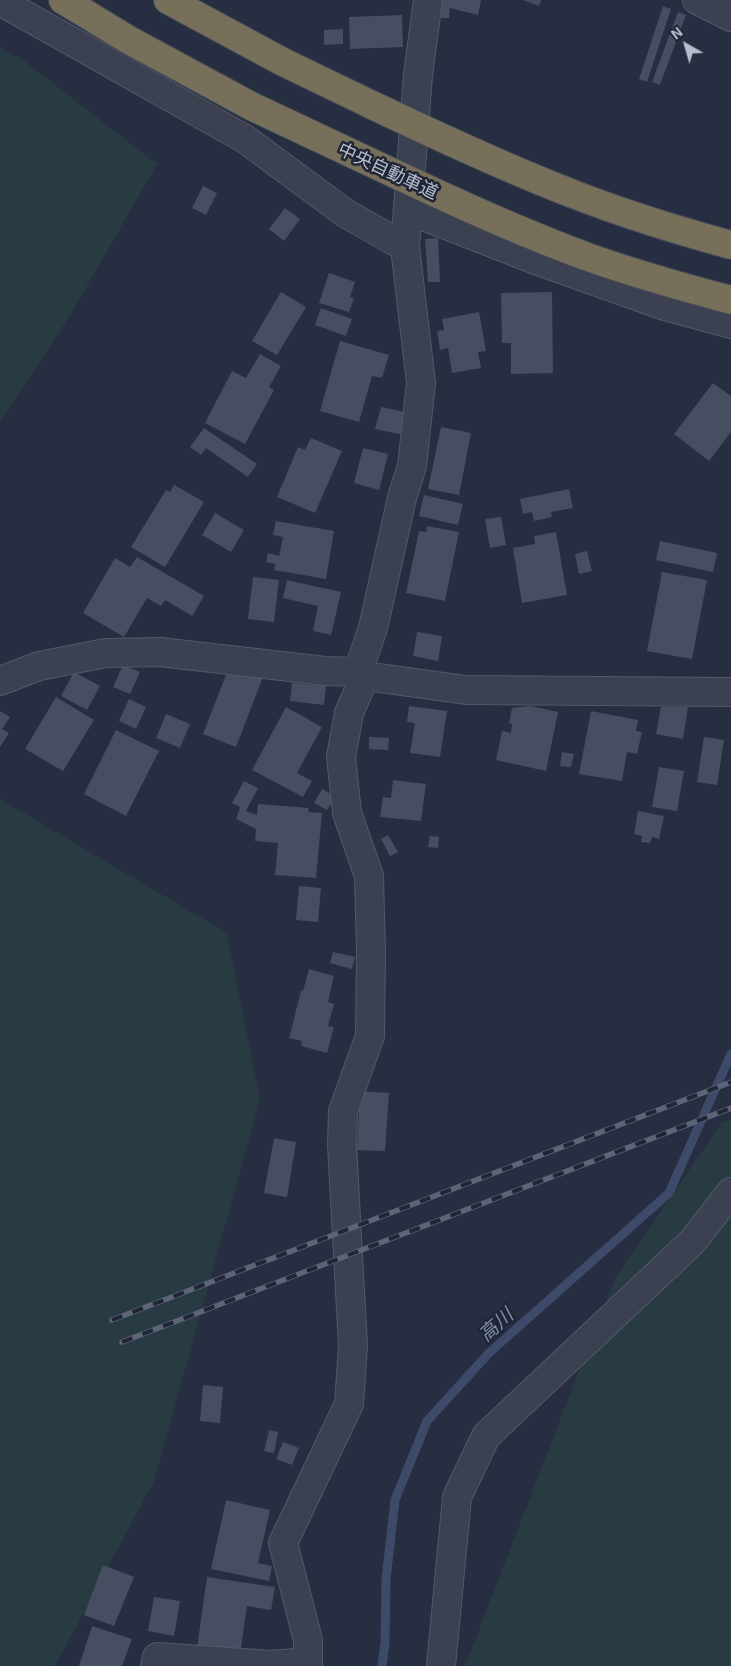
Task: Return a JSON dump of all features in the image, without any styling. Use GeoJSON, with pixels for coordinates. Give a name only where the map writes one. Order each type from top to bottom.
{"type":"FeatureCollection","features":[{"type":"Feature","properties":{"kind":"highway","name":"中央自動車道"},"geometry":{"type":"LineString","coordinates":[[63,0],[129,40],[242,101],[470,209],[586,256],[731,300]]}},
{"type":"Feature","properties":{"kind":"highway"},"geometry":{"type":"LineString","coordinates":[[168,0],[283,62],[471,152],[569,193],[681,231],[731,245]]}},
{"type":"Feature","properties":{"kind":"street"},"geometry":{"type":"LineString","coordinates":[[155,1666],[157,1657],[271,1665],[308,1664],[308,1640],[283,1543],[349,1404],[352,1346],[342,1146],[343,1111],[370,1036],[371,951],[369,876],[347,812],[340,757],[349,713],[373,628],[402,498],[412,466],[421,383],[405,247],[418,75],[428,0]]}},
{"type":"Feature","properties":{"kind":"street"},"geometry":{"type":"LineString","coordinates":[[697,0],[731,16]]}},
{"type":"Feature","properties":{"kind":"street"},"geometry":{"type":"LineString","coordinates":[[0,1],[245,139],[346,213],[405,247]]}},
{"type":"Feature","properties":{"kind":"street"},"geometry":{"type":"LineString","coordinates":[[408,210],[571,273],[665,306],[731,324]]}},
{"type":"Feature","properties":{"kind":"street"},"geometry":{"type":"LineString","coordinates":[[0,681],[40,666],[106,653],[160,652],[361,674],[466,690],[731,692]]}},
{"type":"Feature","properties":{"kind":"street"},"geometry":{"type":"LineString","coordinates":[[441,1666],[457,1497],[486,1436],[692,1242],[731,1192]]}},
{"type":"Feature","properties":{"kind":"shaded area"},"geometry":{"type":"Polygon","coordinates":[[[0,47],[23,60],[157,164],[72,312],[0,423],[0,47]]]}},
{"type":"Feature","properties":{"kind":"shaded area"},"geometry":{"type":"Polygon","coordinates":[[[0,799],[227,933],[260,1100],[154,1481],[55,1666],[0,1666],[0,799]]]}},
{"type":"Feature","properties":{"kind":"shaded area"},"geometry":{"type":"Polygon","coordinates":[[[731,1120],[731,1666],[465,1666],[615,1278],[722,1122],[731,1120]]]}},
{"type":"Feature","properties":{"kind":"building"},"geometry":{"type":"Polygon","coordinates":[[[442,0],[481,0],[478,15],[450,8],[449,18],[440,18],[442,0]]]}},
{"type":"Feature","properties":{"kind":"building"},"geometry":{"type":"Polygon","coordinates":[[[523,0],[541,0],[539,6],[523,0]]]}},
{"type":"Feature","properties":{"kind":"building"},"geometry":{"type":"Polygon","coordinates":[[[663,6],[671,9],[647,82],[639,79],[663,6]]]}},
{"type":"Feature","properties":{"kind":"building"},"geometry":{"type":"Polygon","coordinates":[[[678,12],[686,15],[660,85],[652,82],[678,12]]]}},
{"type":"Feature","properties":{"kind":"building"},"geometry":{"type":"Polygon","coordinates":[[[402,15],[403,47],[350,49],[349,17],[402,15]]]}},
{"type":"Feature","properties":{"kind":"building"},"geometry":{"type":"Polygon","coordinates":[[[343,29],[343,44],[324,45],[324,30],[343,29]]]}},
{"type":"Feature","properties":{"kind":"building"},"geometry":{"type":"Polygon","coordinates":[[[203,186],[217,193],[206,215],[192,208],[203,186]]]}},
{"type":"Feature","properties":{"kind":"building"},"geometry":{"type":"Polygon","coordinates":[[[285,208],[300,219],[284,241],[269,229],[285,208]]]}},
{"type":"Feature","properties":{"kind":"building"},"geometry":{"type":"Polygon","coordinates":[[[438,238],[440,282],[428,282],[425,239],[438,238]]]}},
{"type":"Feature","properties":{"kind":"building"},"geometry":{"type":"Polygon","coordinates":[[[329,273],[355,282],[350,297],[354,298],[349,312],[319,303],[329,273]]]}},
{"type":"Feature","properties":{"kind":"building"},"geometry":{"type":"Polygon","coordinates":[[[281,292],[306,307],[277,355],[252,341],[281,292]]]}},
{"type":"Feature","properties":{"kind":"building"},"geometry":{"type":"Polygon","coordinates":[[[552,292],[553,373],[511,374],[511,343],[502,343],[501,293],[552,292]]]}},
{"type":"Feature","properties":{"kind":"building"},"geometry":{"type":"Polygon","coordinates":[[[321,308],[352,319],[346,336],[315,325],[321,308]]]}},
{"type":"Feature","properties":{"kind":"building"},"geometry":{"type":"Polygon","coordinates":[[[479,312],[486,351],[478,352],[481,368],[452,373],[448,348],[440,350],[437,331],[444,330],[442,319],[479,312]]]}},
{"type":"Feature","properties":{"kind":"building"},"geometry":{"type":"Polygon","coordinates":[[[340,341],[389,355],[382,378],[372,376],[359,422],[320,411],[340,341]]]}},
{"type":"Feature","properties":{"kind":"building"},"geometry":{"type":"Polygon","coordinates":[[[260,354],[281,366],[269,387],[274,390],[245,444],[205,423],[232,371],[246,378],[260,354]]]}},
{"type":"Feature","properties":{"kind":"building"},"geometry":{"type":"Polygon","coordinates":[[[713,383],[731,396],[731,432],[709,461],[674,434],[713,383]]]}},
{"type":"Feature","properties":{"kind":"building"},"geometry":{"type":"Polygon","coordinates":[[[381,407],[413,414],[408,436],[375,429],[381,407]]]}},
{"type":"Feature","properties":{"kind":"building"},"geometry":{"type":"Polygon","coordinates":[[[441,427],[471,433],[459,495],[428,489],[441,427]]]}},
{"type":"Feature","properties":{"kind":"building"},"geometry":{"type":"Polygon","coordinates":[[[204,428],[257,464],[248,477],[206,448],[201,455],[190,447],[204,428]]]}},
{"type":"Feature","properties":{"kind":"building"},"geometry":{"type":"Polygon","coordinates":[[[311,438],[342,451],[315,513],[277,497],[298,447],[305,450],[311,438]]]}},
{"type":"Feature","properties":{"kind":"building"},"geometry":{"type":"Polygon","coordinates":[[[363,448],[388,454],[379,490],[354,483],[363,448]]]}},
{"type":"Feature","properties":{"kind":"building"},"geometry":{"type":"Polygon","coordinates":[[[174,485],[204,502],[165,567],[131,547],[166,490],[170,492],[174,485]]]}},
{"type":"Feature","properties":{"kind":"building"},"geometry":{"type":"Polygon","coordinates":[[[569,489],[573,508],[551,512],[552,517],[534,521],[532,512],[523,514],[520,499],[569,489]]]}},
{"type":"Feature","properties":{"kind":"building"},"geometry":{"type":"Polygon","coordinates":[[[424,495],[463,504],[458,525],[419,516],[424,495]]]}},
{"type":"Feature","properties":{"kind":"building"},"geometry":{"type":"Polygon","coordinates":[[[215,513],[244,530],[231,552],[202,535],[215,513]]]}},
{"type":"Feature","properties":{"kind":"building"},"geometry":{"type":"Polygon","coordinates":[[[501,517],[506,545],[490,548],[485,519],[501,517]]]}},
{"type":"Feature","properties":{"kind":"building"},"geometry":{"type":"Polygon","coordinates":[[[276,521],[334,531],[326,579],[274,570],[275,564],[266,562],[268,553],[279,556],[283,537],[273,535],[276,521]]]}},
{"type":"Feature","properties":{"kind":"building"},"geometry":{"type":"Polygon","coordinates":[[[427,526],[459,532],[445,601],[406,593],[419,531],[426,532],[427,526]]]}},
{"type":"Feature","properties":{"kind":"building"},"geometry":{"type":"Polygon","coordinates":[[[556,532],[567,595],[522,603],[513,548],[535,544],[534,536],[556,532]]]}},
{"type":"Feature","properties":{"kind":"building"},"geometry":{"type":"Polygon","coordinates":[[[660,541],[717,553],[713,572],[656,560],[660,541]]]}},
{"type":"Feature","properties":{"kind":"building"},"geometry":{"type":"Polygon","coordinates":[[[587,551],[592,571],[579,574],[575,554],[587,551]]]}},
{"type":"Feature","properties":{"kind":"building"},"geometry":{"type":"Polygon","coordinates":[[[137,557],[204,596],[192,616],[165,600],[161,606],[147,598],[124,637],[83,613],[115,558],[130,567],[137,557]]]}},
{"type":"Feature","properties":{"kind":"building"},"geometry":{"type":"Polygon","coordinates":[[[662,572],[707,580],[692,659],[647,651],[662,572]]]}},
{"type":"Feature","properties":{"kind":"building"},"geometry":{"type":"Polygon","coordinates":[[[253,577],[279,580],[274,622],[248,619],[253,577]]]}},
{"type":"Feature","properties":{"kind":"building"},"geometry":{"type":"Polygon","coordinates":[[[287,580],[341,592],[331,635],[313,631],[318,606],[283,598],[287,580]]]}},
{"type":"Feature","properties":{"kind":"building"},"geometry":{"type":"Polygon","coordinates":[[[417,632],[442,636],[438,661],[413,656],[417,632]]]}},
{"type":"Feature","properties":{"kind":"building"},"geometry":{"type":"Polygon","coordinates":[[[123,665],[140,672],[130,694],[113,687],[123,665]]]}},
{"type":"Feature","properties":{"kind":"building"},"geometry":{"type":"Polygon","coordinates":[[[228,670],[263,677],[236,747],[203,734],[228,670]]]}},
{"type":"Feature","properties":{"kind":"building"},"geometry":{"type":"Polygon","coordinates":[[[74,672],[100,686],[87,710],[61,696],[74,672]]]}},
{"type":"Feature","properties":{"kind":"building"},"geometry":{"type":"Polygon","coordinates":[[[292,683],[326,686],[324,705],[290,701],[292,683]]]}},
{"type":"Feature","properties":{"kind":"building"},"geometry":{"type":"Polygon","coordinates":[[[56,697],[94,720],[63,771],[25,749],[56,697]]]}},
{"type":"Feature","properties":{"kind":"building"},"geometry":{"type":"Polygon","coordinates":[[[129,699],[146,707],[136,729],[119,721],[129,699]]]}},
{"type":"Feature","properties":{"kind":"building"},"geometry":{"type":"Polygon","coordinates":[[[409,706],[447,711],[440,757],[410,753],[415,723],[407,722],[409,706]]]}},
{"type":"Feature","properties":{"kind":"building"},"geometry":{"type":"Polygon","coordinates":[[[531,706],[558,712],[546,771],[496,760],[502,731],[511,733],[512,724],[509,723],[512,708],[531,706]]]}},
{"type":"Feature","properties":{"kind":"building"},"geometry":{"type":"Polygon","coordinates":[[[286,707],[322,727],[297,773],[312,781],[303,797],[252,770],[286,707]]]}},
{"type":"Feature","properties":{"kind":"building"},"geometry":{"type":"Polygon","coordinates":[[[661,707],[688,707],[683,739],[656,734],[661,707]]]}},
{"type":"Feature","properties":{"kind":"building"},"geometry":{"type":"Polygon","coordinates":[[[0,711],[10,717],[2,729],[9,733],[0,747],[0,711]]]}},
{"type":"Feature","properties":{"kind":"building"},"geometry":{"type":"Polygon","coordinates":[[[591,711],[638,720],[636,731],[642,732],[637,754],[627,752],[622,781],[579,774],[591,711]]]}},
{"type":"Feature","properties":{"kind":"building"},"geometry":{"type":"Polygon","coordinates":[[[166,714],[190,724],[180,748],[156,738],[166,714]]]}},
{"type":"Feature","properties":{"kind":"building"},"geometry":{"type":"Polygon","coordinates":[[[116,730],[159,751],[126,816],[84,794],[116,730]]]}},
{"type":"Feature","properties":{"kind":"building"},"geometry":{"type":"Polygon","coordinates":[[[369,737],[389,738],[388,750],[369,749],[369,737]]]}},
{"type":"Feature","properties":{"kind":"building"},"geometry":{"type":"Polygon","coordinates":[[[704,737],[724,740],[717,785],[697,782],[704,737]]]}},
{"type":"Feature","properties":{"kind":"building"},"geometry":{"type":"Polygon","coordinates":[[[562,752],[574,754],[571,767],[560,766],[562,752]]]}},
{"type":"Feature","properties":{"kind":"building"},"geometry":{"type":"Polygon","coordinates":[[[659,767],[684,771],[677,811],[652,807],[659,767]]]}},
{"type":"Feature","properties":{"kind":"building"},"geometry":{"type":"Polygon","coordinates":[[[393,780],[426,784],[421,821],[380,817],[383,797],[391,798],[393,780]]]}},
{"type":"Feature","properties":{"kind":"building"},"geometry":{"type":"Polygon","coordinates":[[[244,781],[258,788],[246,811],[257,815],[258,804],[309,808],[308,812],[322,813],[316,878],[275,875],[278,843],[255,841],[256,829],[236,819],[240,807],[232,803],[244,781]]]}},
{"type":"Feature","properties":{"kind":"building"},"geometry":{"type":"Polygon","coordinates":[[[322,789],[335,796],[327,810],[314,803],[322,789]]]}},
{"type":"Feature","properties":{"kind":"building"},"geometry":{"type":"Polygon","coordinates":[[[638,811],[664,816],[659,839],[652,837],[650,843],[641,842],[642,836],[634,834],[638,811]]]}},
{"type":"Feature","properties":{"kind":"building"},"geometry":{"type":"Polygon","coordinates":[[[388,835],[398,852],[390,856],[381,839],[388,835]]]}},
{"type":"Feature","properties":{"kind":"building"},"geometry":{"type":"Polygon","coordinates":[[[430,836],[439,837],[438,848],[428,847],[430,836]]]}},
{"type":"Feature","properties":{"kind":"building"},"geometry":{"type":"Polygon","coordinates":[[[299,886],[321,888],[318,922],[296,920],[299,886]]]}},
{"type":"Feature","properties":{"kind":"building"},"geometry":{"type":"Polygon","coordinates":[[[333,952],[355,957],[352,969],[330,963],[333,952]]]}},
{"type":"Feature","properties":{"kind":"building"},"geometry":{"type":"Polygon","coordinates":[[[309,969],[334,976],[328,1002],[334,1004],[328,1026],[334,1027],[327,1053],[301,1046],[302,1041],[289,1038],[301,991],[303,991],[309,969]]]}},
{"type":"Feature","properties":{"kind":"building"},"geometry":{"type":"Polygon","coordinates":[[[360,1091],[389,1093],[385,1151],[357,1150],[360,1091]]]}},
{"type":"Feature","properties":{"kind":"building"},"geometry":{"type":"Polygon","coordinates":[[[274,1138],[296,1142],[287,1197],[264,1193],[274,1138]]]}},
{"type":"Feature","properties":{"kind":"building"},"geometry":{"type":"Polygon","coordinates":[[[203,1385],[223,1387],[220,1423],[200,1421],[203,1385]]]}},
{"type":"Feature","properties":{"kind":"building"},"geometry":{"type":"Polygon","coordinates":[[[269,1430],[278,1432],[274,1453],[264,1451],[269,1430]]]}},
{"type":"Feature","properties":{"kind":"building"},"geometry":{"type":"Polygon","coordinates":[[[283,1442],[299,1448],[292,1465],[276,1459],[283,1442]]]}},
{"type":"Feature","properties":{"kind":"building"},"geometry":{"type":"Polygon","coordinates":[[[226,1500],[270,1510],[258,1563],[272,1566],[269,1581],[211,1569],[226,1500]]]}},
{"type":"Feature","properties":{"kind":"building"},"geometry":{"type":"Polygon","coordinates":[[[103,1565],[134,1577],[114,1626],[84,1615],[103,1565]]]}},
{"type":"Feature","properties":{"kind":"building"},"geometry":{"type":"Polygon","coordinates":[[[207,1577],[275,1587],[271,1610],[247,1606],[240,1655],[197,1648],[207,1577]]]}},
{"type":"Feature","properties":{"kind":"building"},"geometry":{"type":"Polygon","coordinates":[[[154,1597],[180,1601],[174,1636],[148,1631],[154,1597]]]}},
{"type":"Feature","properties":{"kind":"building"},"geometry":{"type":"Polygon","coordinates":[[[92,1626],[132,1639],[122,1666],[79,1666],[92,1626]]]}},
{"type":"Feature","properties":{"kind":"waterway","name":"高川"},"geometry":{"type":"LineString","coordinates":[[382,1666],[385,1642],[386,1579],[395,1500],[427,1421],[489,1353],[669,1193],[731,1054]]}},
{"type":"Feature","properties":{"kind":"railway"},"geometry":{"type":"LineString","coordinates":[[112,1320],[731,1082]]}},
{"type":"Feature","properties":{"kind":"railway"},"geometry":{"type":"LineString","coordinates":[[122,1342],[731,1108]]}}]}
